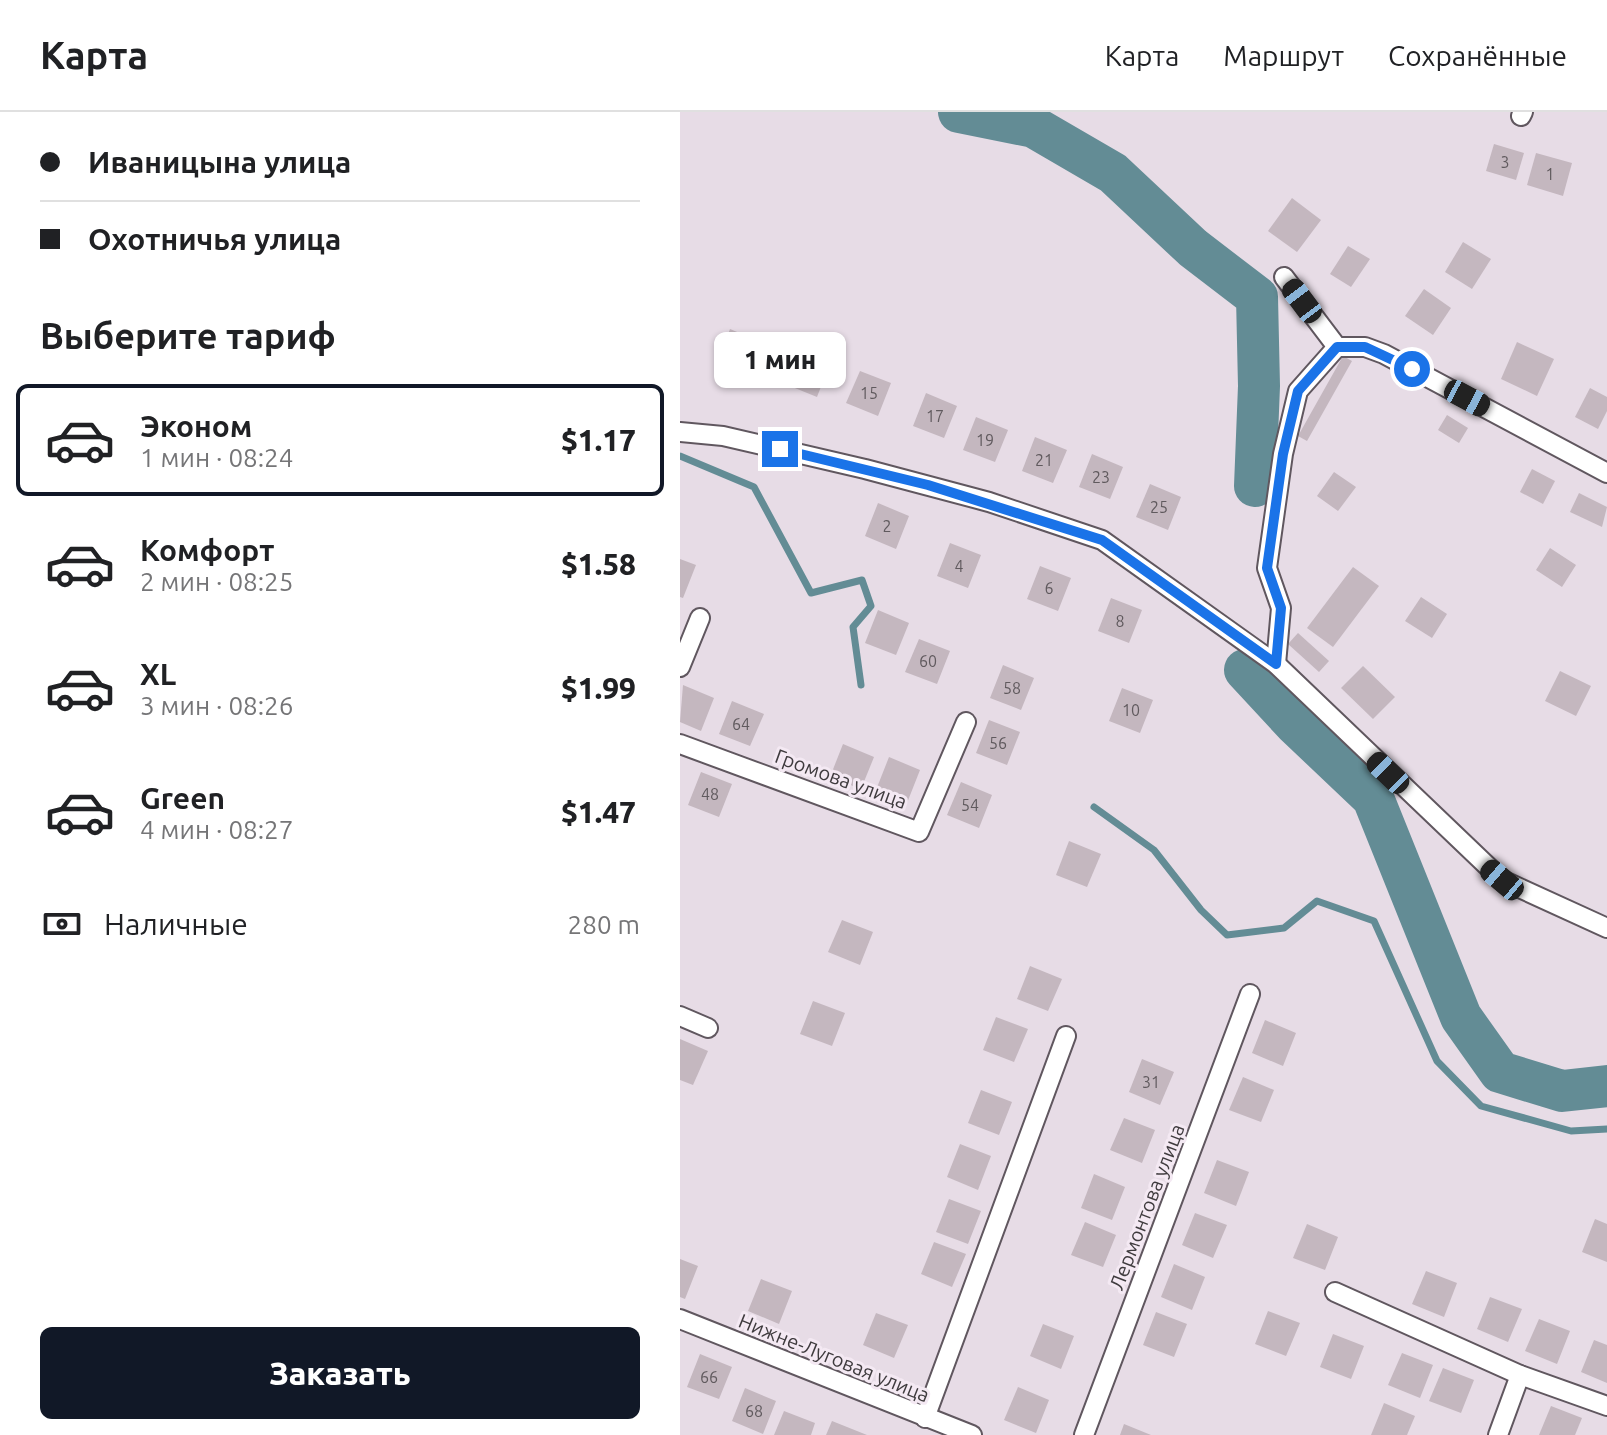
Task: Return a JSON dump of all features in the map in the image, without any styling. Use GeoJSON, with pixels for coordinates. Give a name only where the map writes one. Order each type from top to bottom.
{"type":"FeatureCollection","features":[{"type":"Feature","properties":{"kind":"street"},"geometry":{"type":"LineString","coordinates":[[1284,277],[1337,347]]}},
{"type":"Feature","properties":{"kind":"street"},"geometry":{"type":"LineString","coordinates":[[1276,664],[1281,608],[1267,568],[1283,454],[1298,391],[1337,347],[1365,347],[1384,354],[1607,473]]}},
{"type":"Feature","properties":{"kind":"street"},"geometry":{"type":"LineString","coordinates":[[680,432],[723,436],[878,472],[989,502],[1102,540],[1276,664],[1502,880],[1607,928]]}},
{"type":"Feature","properties":{"kind":"street"},"geometry":{"type":"LineString","coordinates":[[680,667],[700,618]]}},
{"type":"Feature","properties":{"kind":"street","name":"Громова улица"},"geometry":{"type":"LineString","coordinates":[[680,744],[919,832],[966,722]]}},
{"type":"Feature","properties":{"kind":"street","name":"Лермонтова улица"},"geometry":{"type":"LineString","coordinates":[[1084,1435],[1250,994]]}},
{"type":"Feature","properties":{"kind":"street"},"geometry":{"type":"LineString","coordinates":[[680,1016],[708,1028]]}},
{"type":"Feature","properties":{"kind":"street"},"geometry":{"type":"LineString","coordinates":[[925,1418],[1066,1036]]}},
{"type":"Feature","properties":{"kind":"street"},"geometry":{"type":"LineString","coordinates":[[1335,1292],[1520,1375],[1607,1406]]}},
{"type":"Feature","properties":{"kind":"street","name":"Нижне-Луговая улица"},"geometry":{"type":"LineString","coordinates":[[680,1319],[972,1435]]}},
{"type":"Feature","properties":{"kind":"street"},"geometry":{"type":"LineString","coordinates":[[1498,1435],[1520,1375]]}},
{"type":"Feature","properties":{"kind":"building"},"geometry":{"type":"Polygon","coordinates":[[[1494,144],[1524,153],[1516,180],[1486,171],[1494,144]]]}},
{"type":"Feature","properties":{"kind":"building"},"geometry":{"type":"Polygon","coordinates":[[[1536,153],[1572,163],[1563,196],[1527,185],[1536,153]]]}},
{"type":"Feature","properties":{"kind":"building"},"geometry":{"type":"Polygon","coordinates":[[[1292,198],[1321,220],[1297,252],[1268,231],[1292,198]]]}},
{"type":"Feature","properties":{"kind":"building"},"geometry":{"type":"Polygon","coordinates":[[[1463,242],[1491,259],[1472,289],[1445,272],[1463,242]]]}},
{"type":"Feature","properties":{"kind":"building"},"geometry":{"type":"Polygon","coordinates":[[[1348,246],[1370,259],[1351,287],[1330,274],[1348,246]]]}},
{"type":"Feature","properties":{"kind":"building"},"geometry":{"type":"Polygon","coordinates":[[[1424,289],[1451,308],[1433,335],[1405,316],[1424,289]]]}},
{"type":"Feature","properties":{"kind":"building"},"geometry":{"type":"Polygon","coordinates":[[[730,329],[761,342],[748,375],[717,363],[730,329]]]}},
{"type":"Feature","properties":{"kind":"building"},"geometry":{"type":"Polygon","coordinates":[[[1517,342],[1554,359],[1537,396],[1501,379],[1517,342]]]}},
{"type":"Feature","properties":{"kind":"building"},"geometry":{"type":"Polygon","coordinates":[[[798,351],[830,363],[817,397],[785,384],[798,351]]]}},
{"type":"Feature","properties":{"kind":"building"},"geometry":{"type":"Polygon","coordinates":[[[1343,356],[1352,361],[1307,441],[1298,436],[1343,356]]]}},
{"type":"Feature","properties":{"kind":"building"},"geometry":{"type":"Polygon","coordinates":[[[860,371],[891,383],[878,416],[846,403],[860,371]]]}},
{"type":"Feature","properties":{"kind":"building"},"geometry":{"type":"Polygon","coordinates":[[[1590,388],[1607,397],[1607,411],[1598,429],[1575,417],[1590,388]]]}},
{"type":"Feature","properties":{"kind":"building"},"geometry":{"type":"Polygon","coordinates":[[[926,393],[957,406],[944,438],[913,426],[926,393]]]}},
{"type":"Feature","properties":{"kind":"building"},"geometry":{"type":"Polygon","coordinates":[[[1447,415],[1468,428],[1459,443],[1438,430],[1447,415]]]}},
{"type":"Feature","properties":{"kind":"building"},"geometry":{"type":"Polygon","coordinates":[[[976,417],[1008,430],[995,462],[963,450],[976,417]]]}},
{"type":"Feature","properties":{"kind":"building"},"geometry":{"type":"Polygon","coordinates":[[[1035,437],[1067,450],[1053,483],[1022,471],[1035,437]]]}},
{"type":"Feature","properties":{"kind":"building"},"geometry":{"type":"Polygon","coordinates":[[[1092,454],[1123,467],[1110,499],[1079,487],[1092,454]]]}},
{"type":"Feature","properties":{"kind":"building"},"geometry":{"type":"Polygon","coordinates":[[[1532,469],[1555,481],[1543,504],[1520,492],[1532,469]]]}},
{"type":"Feature","properties":{"kind":"building"},"geometry":{"type":"Polygon","coordinates":[[[1334,472],[1356,487],[1338,511],[1317,496],[1334,472]]]}},
{"type":"Feature","properties":{"kind":"building"},"geometry":{"type":"Polygon","coordinates":[[[1150,484],[1181,497],[1168,530],[1136,517],[1150,484]]]}},
{"type":"Feature","properties":{"kind":"building"},"geometry":{"type":"Polygon","coordinates":[[[1579,493],[1607,507],[1602,527],[1570,512],[1579,493]]]}},
{"type":"Feature","properties":{"kind":"building"},"geometry":{"type":"Polygon","coordinates":[[[878,503],[909,516],[896,549],[865,536],[878,503]]]}},
{"type":"Feature","properties":{"kind":"building"},"geometry":{"type":"Polygon","coordinates":[[[950,543],[981,555],[968,588],[937,576],[950,543]]]}},
{"type":"Feature","properties":{"kind":"building"},"geometry":{"type":"Polygon","coordinates":[[[1550,548],[1576,565],[1562,587],[1536,570],[1550,548]]]}},
{"type":"Feature","properties":{"kind":"building"},"geometry":{"type":"Polygon","coordinates":[[[680,559],[696,565],[683,598],[680,597],[680,559]]]}},
{"type":"Feature","properties":{"kind":"building"},"geometry":{"type":"Polygon","coordinates":[[[1040,566],[1071,578],[1058,611],[1027,599],[1040,566]]]}},
{"type":"Feature","properties":{"kind":"building"},"geometry":{"type":"Polygon","coordinates":[[[1353,567],[1379,586],[1333,647],[1307,628],[1353,567]]]}},
{"type":"Feature","properties":{"kind":"building"},"geometry":{"type":"Polygon","coordinates":[[[1421,597],[1447,614],[1432,638],[1405,621],[1421,597]]]}},
{"type":"Feature","properties":{"kind":"building"},"geometry":{"type":"Polygon","coordinates":[[[1111,598],[1142,610],[1129,643],[1098,631],[1111,598]]]}},
{"type":"Feature","properties":{"kind":"building"},"geometry":{"type":"Polygon","coordinates":[[[878,610],[909,623],[896,655],[865,643],[878,610]]]}},
{"type":"Feature","properties":{"kind":"building"},"geometry":{"type":"Polygon","coordinates":[[[1298,633],[1329,661],[1319,672],[1288,644],[1298,633]]]}},
{"type":"Feature","properties":{"kind":"building"},"geometry":{"type":"Polygon","coordinates":[[[919,639],[950,651],[937,684],[905,672],[919,639]]]}},
{"type":"Feature","properties":{"kind":"building"},"geometry":{"type":"Polygon","coordinates":[[[1003,665],[1034,678],[1021,710],[990,698],[1003,665]]]}},
{"type":"Feature","properties":{"kind":"building"},"geometry":{"type":"Polygon","coordinates":[[[1363,666],[1395,697],[1373,719],[1341,688],[1363,666]]]}},
{"type":"Feature","properties":{"kind":"building"},"geometry":{"type":"Polygon","coordinates":[[[1560,671],[1591,686],[1576,716],[1545,701],[1560,671]]]}},
{"type":"Feature","properties":{"kind":"building"},"geometry":{"type":"Polygon","coordinates":[[[683,685],[714,698],[701,731],[680,722],[683,685]]]}},
{"type":"Feature","properties":{"kind":"building"},"geometry":{"type":"Polygon","coordinates":[[[1122,688],[1153,700],[1140,733],[1109,721],[1122,688]]]}},
{"type":"Feature","properties":{"kind":"building"},"geometry":{"type":"Polygon","coordinates":[[[732,701],[764,714],[750,746],[719,734],[732,701]]]}},
{"type":"Feature","properties":{"kind":"building"},"geometry":{"type":"Polygon","coordinates":[[[989,720],[1020,732],[1007,765],[976,753],[989,720]]]}},
{"type":"Feature","properties":{"kind":"building"},"geometry":{"type":"Polygon","coordinates":[[[843,744],[874,757],[861,789],[830,777],[843,744]]]}},
{"type":"Feature","properties":{"kind":"building"},"geometry":{"type":"Polygon","coordinates":[[[889,757],[920,770],[907,803],[876,790],[889,757]]]}},
{"type":"Feature","properties":{"kind":"building"},"geometry":{"type":"Polygon","coordinates":[[[701,772],[732,784],[719,817],[688,805],[701,772]]]}},
{"type":"Feature","properties":{"kind":"building"},"geometry":{"type":"Polygon","coordinates":[[[961,782],[992,795],[979,828],[947,815],[961,782]]]}},
{"type":"Feature","properties":{"kind":"building"},"geometry":{"type":"Polygon","coordinates":[[[1069,841],[1101,854],[1087,887],[1056,875],[1069,841]]]}},
{"type":"Feature","properties":{"kind":"building"},"geometry":{"type":"Polygon","coordinates":[[[842,920],[873,932],[860,965],[828,952],[842,920]]]}},
{"type":"Feature","properties":{"kind":"building"},"geometry":{"type":"Polygon","coordinates":[[[1030,966],[1062,979],[1048,1011],[1017,999],[1030,966]]]}},
{"type":"Feature","properties":{"kind":"building"},"geometry":{"type":"Polygon","coordinates":[[[813,1001],[845,1013],[832,1046],[800,1034],[813,1001]]]}},
{"type":"Feature","properties":{"kind":"building"},"geometry":{"type":"Polygon","coordinates":[[[996,1017],[1028,1029],[1014,1062],[983,1050],[996,1017]]]}},
{"type":"Feature","properties":{"kind":"building"},"geometry":{"type":"Polygon","coordinates":[[[1265,1020],[1296,1033],[1283,1066],[1252,1053],[1265,1020]]]}},
{"type":"Feature","properties":{"kind":"building"},"geometry":{"type":"Polygon","coordinates":[[[680,1039],[708,1051],[693,1085],[680,1080],[680,1039]]]}},
{"type":"Feature","properties":{"kind":"building"},"geometry":{"type":"Polygon","coordinates":[[[1142,1059],[1174,1072],[1160,1105],[1129,1092],[1142,1059]]]}},
{"type":"Feature","properties":{"kind":"building"},"geometry":{"type":"Polygon","coordinates":[[[1243,1077],[1274,1090],[1261,1122],[1229,1110],[1243,1077]]]}},
{"type":"Feature","properties":{"kind":"building"},"geometry":{"type":"Polygon","coordinates":[[[981,1090],[1012,1102],[999,1135],[968,1123],[981,1090]]]}},
{"type":"Feature","properties":{"kind":"building"},"geometry":{"type":"Polygon","coordinates":[[[1124,1118],[1155,1130],[1142,1163],[1110,1150],[1124,1118]]]}},
{"type":"Feature","properties":{"kind":"building"},"geometry":{"type":"Polygon","coordinates":[[[960,1144],[991,1156],[978,1190],[947,1177],[960,1144]]]}},
{"type":"Feature","properties":{"kind":"building"},"geometry":{"type":"Polygon","coordinates":[[[1217,1160],[1249,1172],[1236,1206],[1204,1193],[1217,1160]]]}},
{"type":"Feature","properties":{"kind":"building"},"geometry":{"type":"Polygon","coordinates":[[[1094,1174],[1125,1187],[1112,1220],[1081,1208],[1094,1174]]]}},
{"type":"Feature","properties":{"kind":"building"},"geometry":{"type":"Polygon","coordinates":[[[949,1199],[981,1211],[968,1244],[936,1232],[949,1199]]]}},
{"type":"Feature","properties":{"kind":"building"},"geometry":{"type":"Polygon","coordinates":[[[1195,1213],[1227,1225],[1213,1258],[1182,1245],[1195,1213]]]}},
{"type":"Feature","properties":{"kind":"building"},"geometry":{"type":"Polygon","coordinates":[[[1595,1219],[1607,1224],[1607,1262],[1582,1252],[1595,1219]]]}},
{"type":"Feature","properties":{"kind":"building"},"geometry":{"type":"Polygon","coordinates":[[[1085,1222],[1116,1235],[1103,1267],[1071,1255],[1085,1222]]]}},
{"type":"Feature","properties":{"kind":"building"},"geometry":{"type":"Polygon","coordinates":[[[1307,1224],[1338,1237],[1325,1270],[1293,1258],[1307,1224]]]}},
{"type":"Feature","properties":{"kind":"building"},"geometry":{"type":"Polygon","coordinates":[[[934,1242],[966,1254],[952,1287],[921,1274],[934,1242]]]}},
{"type":"Feature","properties":{"kind":"building"},"geometry":{"type":"Polygon","coordinates":[[[680,1259],[698,1266],[685,1299],[680,1297],[680,1259]]]}},
{"type":"Feature","properties":{"kind":"building"},"geometry":{"type":"Polygon","coordinates":[[[1174,1264],[1205,1277],[1192,1310],[1161,1297],[1174,1264]]]}},
{"type":"Feature","properties":{"kind":"building"},"geometry":{"type":"Polygon","coordinates":[[[1426,1271],[1457,1283],[1444,1317],[1412,1304],[1426,1271]]]}},
{"type":"Feature","properties":{"kind":"building"},"geometry":{"type":"Polygon","coordinates":[[[761,1279],[792,1291],[779,1324],[748,1311],[761,1279]]]}},
{"type":"Feature","properties":{"kind":"building"},"geometry":{"type":"Polygon","coordinates":[[[1490,1297],[1522,1309],[1508,1342],[1477,1329],[1490,1297]]]}},
{"type":"Feature","properties":{"kind":"building"},"geometry":{"type":"Polygon","coordinates":[[[1268,1311],[1300,1323],[1286,1356],[1255,1344],[1268,1311]]]}},
{"type":"Feature","properties":{"kind":"building"},"geometry":{"type":"Polygon","coordinates":[[[1156,1312],[1187,1324],[1174,1357],[1143,1345],[1156,1312]]]}},
{"type":"Feature","properties":{"kind":"building"},"geometry":{"type":"Polygon","coordinates":[[[876,1313],[908,1325],[894,1358],[863,1345],[876,1313]]]}},
{"type":"Feature","properties":{"kind":"building"},"geometry":{"type":"Polygon","coordinates":[[[1539,1319],[1570,1331],[1557,1364],[1525,1351],[1539,1319]]]}},
{"type":"Feature","properties":{"kind":"building"},"geometry":{"type":"Polygon","coordinates":[[[1043,1324],[1074,1336],[1061,1369],[1030,1356],[1043,1324]]]}},
{"type":"Feature","properties":{"kind":"building"},"geometry":{"type":"Polygon","coordinates":[[[1333,1334],[1364,1346],[1351,1379],[1320,1367],[1333,1334]]]}},
{"type":"Feature","properties":{"kind":"building"},"geometry":{"type":"Polygon","coordinates":[[[1594,1340],[1607,1345],[1607,1383],[1581,1372],[1594,1340]]]}},
{"type":"Feature","properties":{"kind":"building"},"geometry":{"type":"Polygon","coordinates":[[[1402,1353],[1433,1365],[1420,1398],[1388,1385],[1402,1353]]]}},
{"type":"Feature","properties":{"kind":"building"},"geometry":{"type":"Polygon","coordinates":[[[700,1354],[732,1367],[719,1399],[687,1387],[700,1354]]]}},
{"type":"Feature","properties":{"kind":"building"},"geometry":{"type":"Polygon","coordinates":[[[1443,1368],[1474,1380],[1461,1413],[1429,1401],[1443,1368]]]}},
{"type":"Feature","properties":{"kind":"building"},"geometry":{"type":"Polygon","coordinates":[[[1018,1387],[1049,1400],[1036,1433],[1004,1420],[1018,1387]]]}},
{"type":"Feature","properties":{"kind":"building"},"geometry":{"type":"Polygon","coordinates":[[[745,1388],[776,1401],[763,1434],[732,1421],[745,1388]]]}},
{"type":"Feature","properties":{"kind":"building"},"geometry":{"type":"Polygon","coordinates":[[[1384,1403],[1415,1416],[1407,1435],[1371,1435],[1384,1403]]]}},
{"type":"Feature","properties":{"kind":"building"},"geometry":{"type":"Polygon","coordinates":[[[1551,1406],[1582,1418],[1575,1435],[1539,1435],[1551,1406]]]}},
{"type":"Feature","properties":{"kind":"building"},"geometry":{"type":"Polygon","coordinates":[[[784,1411],[815,1423],[811,1435],[774,1435],[784,1411]]]}},
{"type":"Feature","properties":{"kind":"building"},"geometry":{"type":"Polygon","coordinates":[[[832,1421],[867,1435],[826,1435],[832,1421]]]}},
{"type":"Feature","properties":{"kind":"building"},"geometry":{"type":"Polygon","coordinates":[[[1124,1424],[1151,1435],[1120,1435],[1124,1424]]]}},
{"type":"Feature","properties":{"kind":"waterway"},"geometry":{"type":"LineString","coordinates":[[959,112],[1034,127],[1113,173],[1193,248],[1257,297],[1259,386],[1255,486]]}},
{"type":"Feature","properties":{"kind":"waterway"},"geometry":{"type":"LineString","coordinates":[[680,456],[754,487],[811,593],[862,580],[871,606],[853,627],[861,685]]}},
{"type":"Feature","properties":{"kind":"waterway"},"geometry":{"type":"LineString","coordinates":[[1245,670],[1295,724],[1373,798],[1461,1017],[1500,1072],[1562,1091],[1607,1086]]}},
{"type":"Feature","properties":{"kind":"waterway"},"geometry":{"type":"LineString","coordinates":[[1094,807],[1154,850],[1201,910],[1227,935],[1284,928],[1317,901],[1374,921],[1437,1061],[1481,1106],[1571,1131],[1607,1129]]}},
{"type":"Feature","properties":{"kind":"route"},"geometry":{"type":"LineString","coordinates":[[780,449],[989,502],[1102,540],[1276,664],[1281,608],[1267,568],[1283,454],[1298,391],[1337,347],[1365,347],[1412,369]]}}]}
